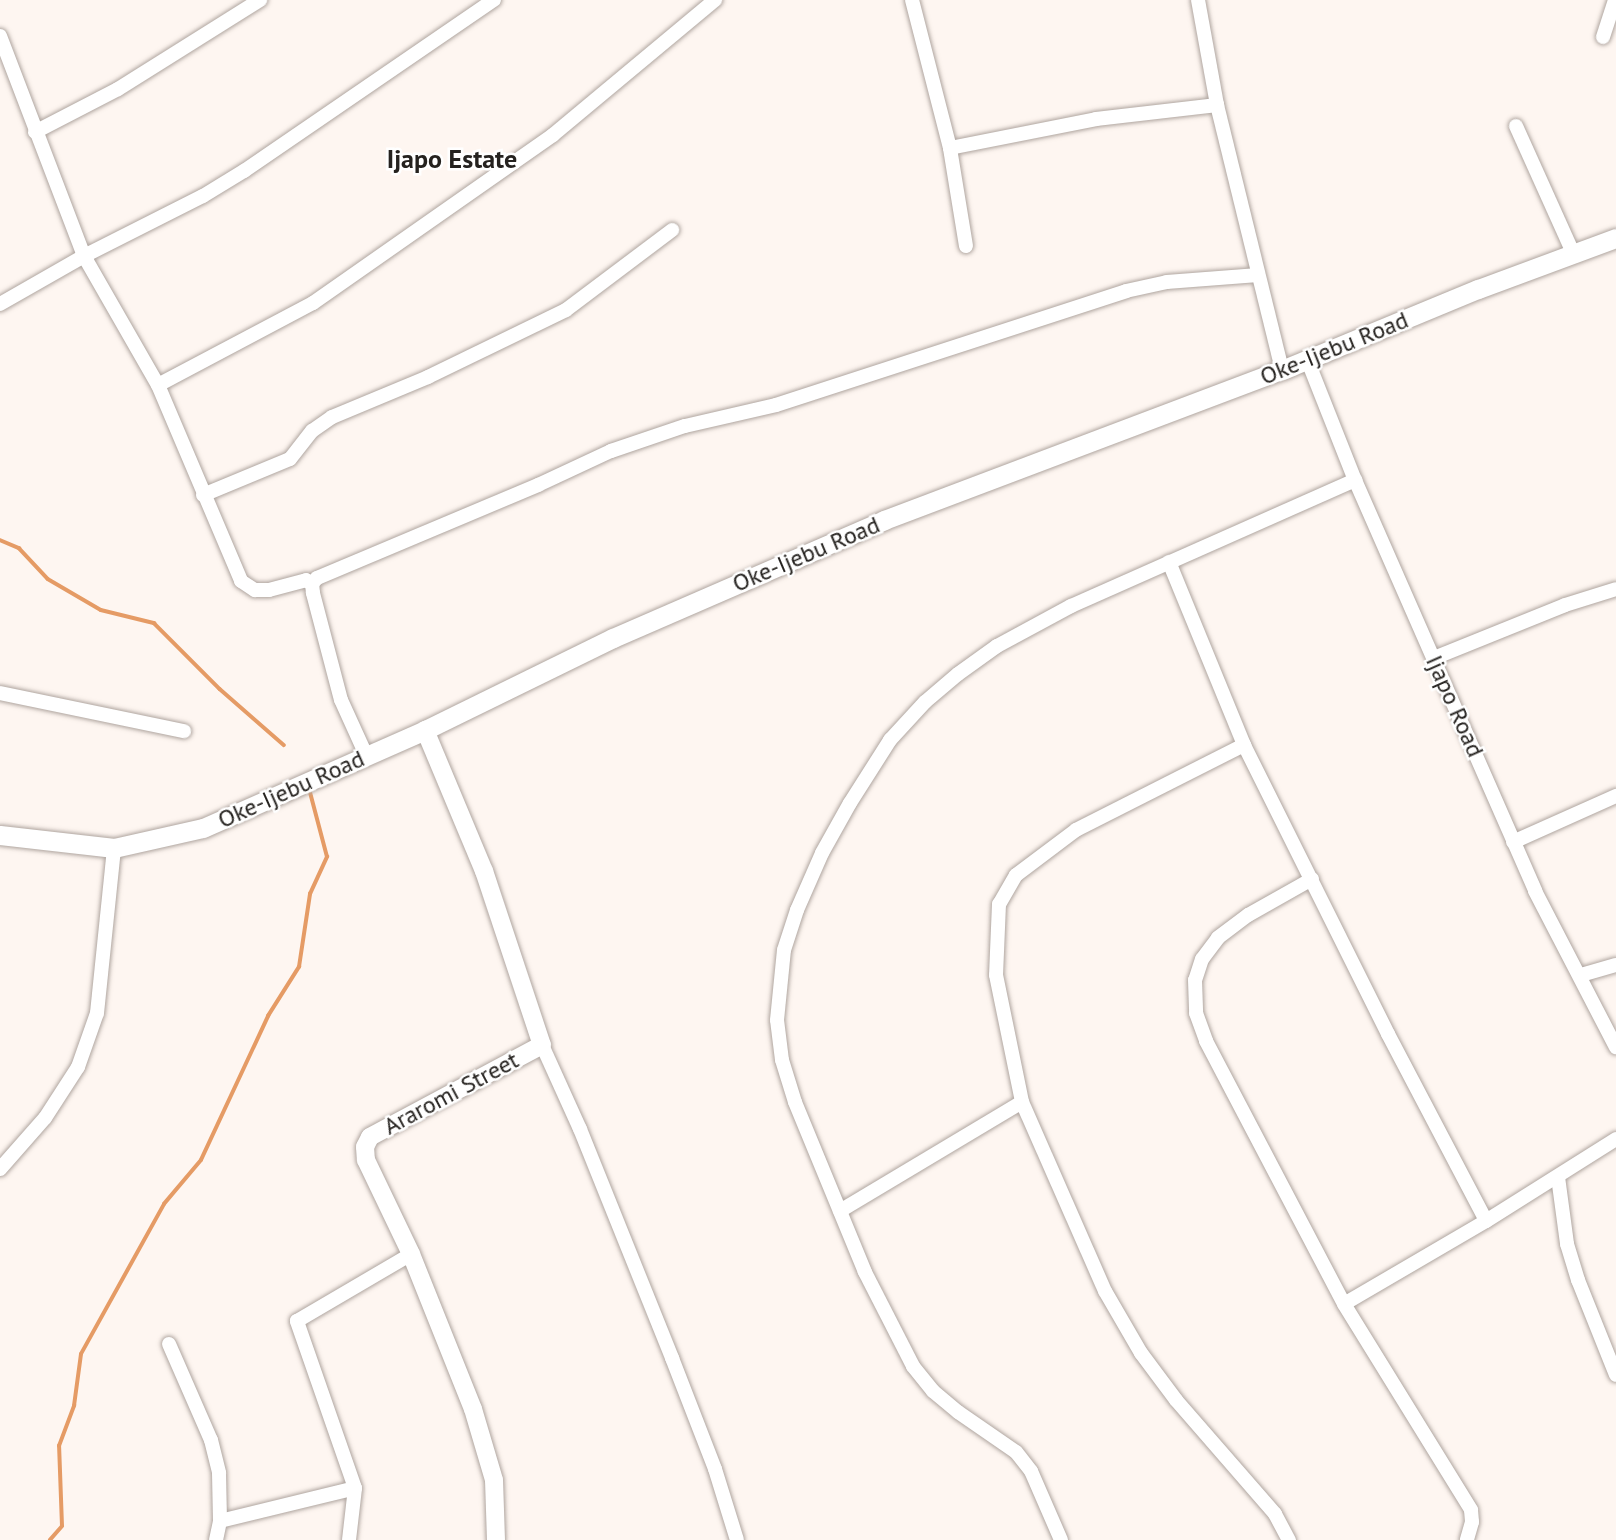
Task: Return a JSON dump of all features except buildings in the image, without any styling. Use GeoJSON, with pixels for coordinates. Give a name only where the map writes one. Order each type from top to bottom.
{"type":"FeatureCollection","features":[{"type":"Feature","properties":{"kind":"main road","name":"Oke-Ijebu Road"},"geometry":{"type":"LineString","coordinates":[[0,835],[114,848],[203,828],[425,730],[613,638],[884,520],[1282,370],[1573,253],[1616,239]]}},
{"type":"Feature","properties":{"kind":"street"},"geometry":{"type":"LineString","coordinates":[[35,132],[118,89],[260,0]]}},
{"type":"Feature","properties":{"kind":"street"},"geometry":{"type":"LineString","coordinates":[[0,304],[84,256],[203,196],[244,171],[494,0]]}},
{"type":"Feature","properties":{"kind":"street"},"geometry":{"type":"LineString","coordinates":[[158,385],[313,303],[553,135],[715,0]]}},
{"type":"Feature","properties":{"kind":"street"},"geometry":{"type":"LineString","coordinates":[[912,0],[950,149],[966,246]]}},
{"type":"Feature","properties":{"kind":"street"},"geometry":{"type":"LineString","coordinates":[[1198,0],[1217,105],[1282,370]]}},
{"type":"Feature","properties":{"kind":"street"},"geometry":{"type":"LineString","coordinates":[[1603,37],[1615,0]]}},
{"type":"Feature","properties":{"kind":"street"},"geometry":{"type":"LineString","coordinates":[[0,36],[84,256],[158,385],[241,582],[246,586],[269,590],[306,580],[312,584],[341,700],[366,755]]}},
{"type":"Feature","properties":{"kind":"street"},"geometry":{"type":"LineString","coordinates":[[950,149],[1096,119],[1217,105]]}},
{"type":"Feature","properties":{"kind":"street"},"geometry":{"type":"LineString","coordinates":[[1516,126],[1573,253]]}},
{"type":"Feature","properties":{"kind":"street"},"geometry":{"type":"LineString","coordinates":[[203,495],[290,459],[312,431],[331,417],[428,377],[566,310],[672,230]]}},
{"type":"Feature","properties":{"kind":"street"},"geometry":{"type":"LineString","coordinates":[[312,584],[317,578],[611,451],[685,426],[789,401],[1126,291],[1167,282],[1258,275]]}},
{"type":"Feature","properties":{"kind":"street","name":"Ijapo Road"},"geometry":{"type":"LineString","coordinates":[[1307,359],[1355,480],[1535,891],[1581,975],[1616,1047]]}},
{"type":"Feature","properties":{"kind":"street"},"geometry":{"type":"LineString","coordinates":[[1061,1540],[1031,1471],[1016,1452],[958,1412],[933,1391],[913,1366],[865,1272],[794,1102],[782,1060],[777,1020],[784,950],[797,910],[822,853],[890,740],[925,702],[958,674],[998,646],[1071,606],[1355,480]]}},
{"type":"Feature","properties":{"kind":"street"},"geometry":{"type":"LineString","coordinates":[[1169,562],[1244,745],[1388,1034],[1486,1221]]}},
{"type":"Feature","properties":{"kind":"street"},"geometry":{"type":"LineString","coordinates":[[1434,658],[1565,605],[1616,589]]}},
{"type":"Feature","properties":{"kind":"street"},"geometry":{"type":"LineString","coordinates":[[0,693],[184,731]]}},
{"type":"Feature","properties":{"kind":"street","name":"Araromi Street"},"geometry":{"type":"LineString","coordinates":[[425,730],[484,871],[542,1045],[370,1137],[365,1147],[366,1160],[411,1254],[473,1409],[491,1468],[496,1499],[496,1540]]}},
{"type":"Feature","properties":{"kind":"street"},"geometry":{"type":"LineString","coordinates":[[1244,745],[1076,830],[1016,875],[999,904],[996,963],[1001,1010],[1022,1102],[1105,1291],[1142,1353],[1176,1400],[1275,1514],[1289,1540]]}},
{"type":"Feature","properties":{"kind":"street"},"geometry":{"type":"LineString","coordinates":[[1513,842],[1616,796]]}},
{"type":"Feature","properties":{"kind":"street"},"geometry":{"type":"LineString","coordinates":[[0,1169],[45,1118],[78,1067],[90,1035],[97,1013],[114,848]]}},
{"type":"Feature","properties":{"kind":"street"},"geometry":{"type":"LineString","coordinates":[[1312,879],[1248,915],[1218,938],[1202,959],[1195,980],[1196,1013],[1206,1041],[1344,1304],[1471,1510],[1472,1522],[1467,1540]]}},
{"type":"Feature","properties":{"kind":"street"},"geometry":{"type":"LineString","coordinates":[[1581,975],[1616,965]]}},
{"type":"Feature","properties":{"kind":"street"},"geometry":{"type":"LineString","coordinates":[[542,1045],[580,1129],[672,1359],[715,1469],[737,1540]]}},
{"type":"Feature","properties":{"kind":"street"},"geometry":{"type":"LineString","coordinates":[[840,1211],[1022,1102]]}},
{"type":"Feature","properties":{"kind":"street"},"geometry":{"type":"LineString","coordinates":[[1344,1304],[1486,1221],[1616,1139]]}},
{"type":"Feature","properties":{"kind":"street"},"geometry":{"type":"LineString","coordinates":[[1558,1177],[1567,1244],[1578,1280],[1616,1376]]}},
{"type":"Feature","properties":{"kind":"street"},"geometry":{"type":"LineString","coordinates":[[349,1540],[355,1488],[297,1321],[411,1254]]}},
{"type":"Feature","properties":{"kind":"street"},"geometry":{"type":"LineString","coordinates":[[169,1344],[211,1440],[219,1473],[220,1521],[216,1540]]}},
{"type":"Feature","properties":{"kind":"street"},"geometry":{"type":"LineString","coordinates":[[220,1521],[355,1488]]}},
{"type":"Feature","properties":{"kind":"waterway"},"geometry":{"type":"LineString","coordinates":[[0,540],[19,548],[48,579],[101,610],[154,623],[220,689],[284,745]]}},
{"type":"Feature","properties":{"kind":"waterway"},"geometry":{"type":"LineString","coordinates":[[50,1540],[62,1526],[59,1446],[74,1406],[81,1354],[164,1204],[201,1160],[268,1016],[299,967],[310,894],[327,857],[309,789]]}},
{"type":"Feature","properties":{"kind":"district","name":"Ijapo Estate"},"geometry":{"type":"Point","coordinates":[452,159]}}]}
